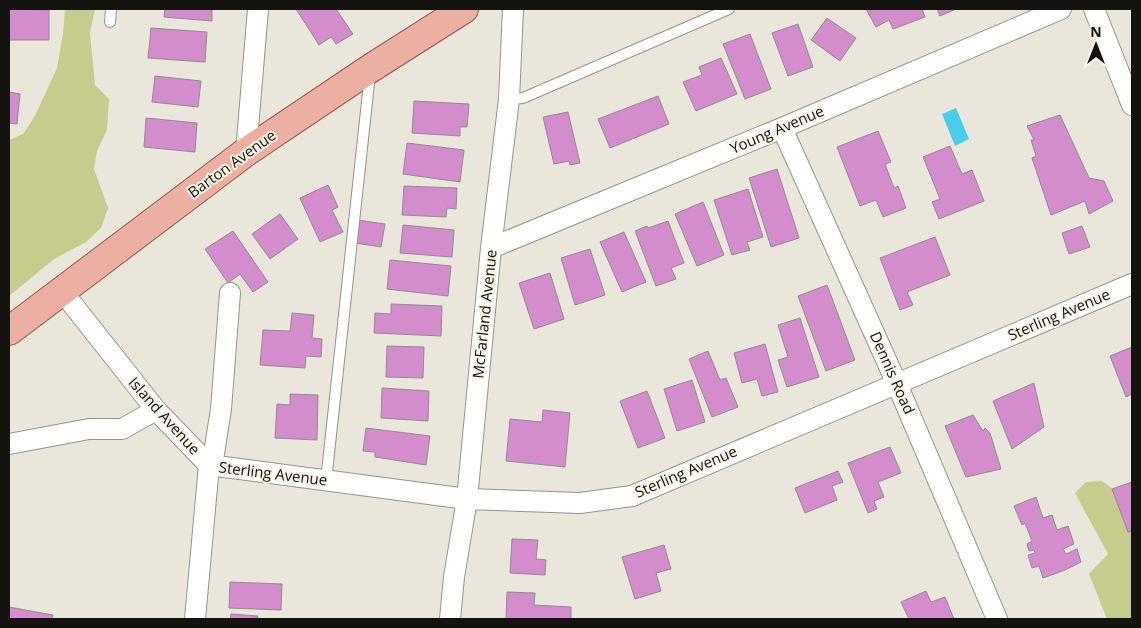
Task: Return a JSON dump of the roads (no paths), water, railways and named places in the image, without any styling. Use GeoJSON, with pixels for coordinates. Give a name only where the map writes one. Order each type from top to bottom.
{"type":"FeatureCollection","features":[{"type":"Feature","properties":{"kind":"main road","name":"Barton Avenue"},"geometry":{"type":"LineString","coordinates":[[9,331],[246,152],[371,68],[464,9]]}},
{"type":"Feature","properties":{"kind":"street"},"geometry":{"type":"LineString","coordinates":[[246,152],[258,9]]}},
{"type":"Feature","properties":{"kind":"street","name":"McFarland Avenue"},"geometry":{"type":"LineString","coordinates":[[450,619],[454,578],[467,499],[491,248],[509,99],[513,9]]}},
{"type":"Feature","properties":{"kind":"street","name":"Young Avenue"},"geometry":{"type":"LineString","coordinates":[[491,248],[782,128],[1061,9]]}},
{"type":"Feature","properties":{"kind":"street"},"geometry":{"type":"LineString","coordinates":[[1094,9],[1132,105]]}},
{"type":"Feature","properties":{"kind":"street","name":"Dennis Road"},"geometry":{"type":"LineString","coordinates":[[782,128],[897,384],[998,619]]}},
{"type":"Feature","properties":{"kind":"street","name":"Sterling Avenue"},"geometry":{"type":"LineString","coordinates":[[211,466],[467,499],[580,503],[632,496],[1132,284]]}},
{"type":"Feature","properties":{"kind":"street","name":"Island Avenue"},"geometry":{"type":"LineString","coordinates":[[62,291],[156,410],[211,466]]}},
{"type":"Feature","properties":{"kind":"street","name":"Island Avenue"},"geometry":{"type":"LineString","coordinates":[[195,619],[211,466],[221,409],[230,293]]}},
{"type":"Feature","properties":{"kind":"street"},"geometry":{"type":"LineString","coordinates":[[9,444],[89,429],[122,429],[156,410]]}},
{"type":"Feature","properties":{"kind":"lane"},"geometry":{"type":"LineString","coordinates":[[110,22],[112,9]]}},
{"type":"Feature","properties":{"kind":"lane"},"geometry":{"type":"LineString","coordinates":[[509,99],[523,98],[729,9]]}},
{"type":"Feature","properties":{"kind":"lane"},"geometry":{"type":"LineString","coordinates":[[326,481],[371,68]]}},
{"type":"Feature","properties":{"kind":"water"},"geometry":{"type":"Polygon","coordinates":[[[956,108],[969,139],[955,146],[942,114],[956,108]]]}}]}
